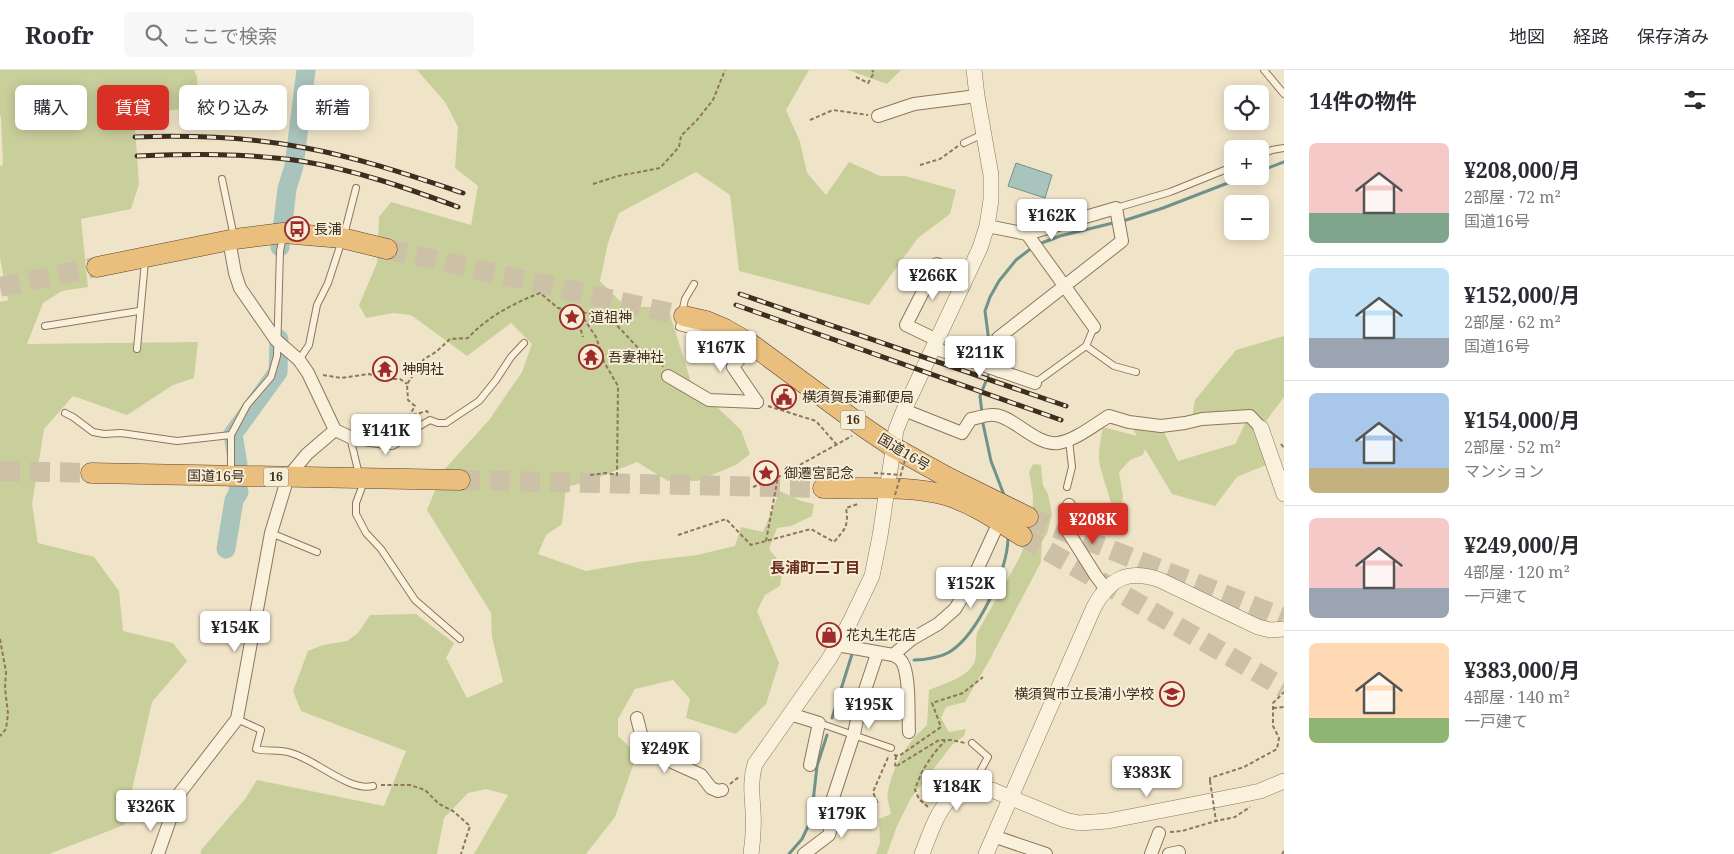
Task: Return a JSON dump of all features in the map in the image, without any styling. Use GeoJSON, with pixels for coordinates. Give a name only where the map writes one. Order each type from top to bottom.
{"type":"FeatureCollection","features":[{"type":"Feature","properties":{"kind":"highway"},"geometry":{"type":"LineString","coordinates":[[97,267],[232,239],[283,233],[342,238],[387,249]]}},
{"type":"Feature","properties":{"kind":"highway","name":"国道16号"},"geometry":{"type":"LineString","coordinates":[[684,316],[706,321],[725,329],[747,348],[864,428],[901,447],[947,478],[1028,517]]}},
{"type":"Feature","properties":{"kind":"highway"},"geometry":{"type":"LineString","coordinates":[[901,447],[894,458],[899,466],[966,503]]}},
{"type":"Feature","properties":{"kind":"highway","name":"国道16号"},"geometry":{"type":"LineString","coordinates":[[91,473],[460,480]]}},
{"type":"Feature","properties":{"kind":"highway","name":"国道16号"},"geometry":{"type":"LineString","coordinates":[[823,488],[891,492],[926,491],[945,495],[966,503],[1022,536]]}},
{"type":"Feature","properties":{"kind":"street"},"geometry":{"type":"LineString","coordinates":[[751,854],[753,812],[751,792],[755,764],[829,659],[850,622],[872,576],[901,447],[896,430],[980,248],[987,226],[991,200],[991,175],[974,70]]}},
{"type":"Feature","properties":{"kind":"street"},"geometry":{"type":"LineString","coordinates":[[878,116],[914,104],[977,96]]}},
{"type":"Feature","properties":{"kind":"street"},"geometry":{"type":"LineString","coordinates":[[987,226],[1027,234],[1116,208],[1122,241],[998,338],[999,370]]}},
{"type":"Feature","properties":{"kind":"street"},"geometry":{"type":"LineString","coordinates":[[1027,234],[1094,327]]}},
{"type":"Feature","properties":{"kind":"street"},"geometry":{"type":"LineString","coordinates":[[232,239],[235,273],[240,288],[276,340],[299,360],[308,373],[335,430],[350,437],[392,443],[413,430]]}},
{"type":"Feature","properties":{"kind":"street"},"geometry":{"type":"LineString","coordinates":[[965,277],[936,264],[906,325],[935,344],[999,370],[1035,382]]}},
{"type":"Feature","properties":{"kind":"street"},"geometry":{"type":"LineString","coordinates":[[747,348],[733,367],[756,402]]}},
{"type":"Feature","properties":{"kind":"street"},"geometry":{"type":"LineString","coordinates":[[668,376],[709,400],[756,402]]}},
{"type":"Feature","properties":{"kind":"street"},"geometry":{"type":"LineString","coordinates":[[904,410],[962,433],[972,419],[994,414],[1004,417],[1039,439],[1055,443],[1069,440],[1109,416],[1129,422],[1161,426],[1185,424],[1202,419],[1250,416],[1261,428],[1284,494]]}},
{"type":"Feature","properties":{"kind":"street"},"geometry":{"type":"LineString","coordinates":[[158,854],[180,794],[236,719],[271,533],[288,477],[307,454],[335,430]]}},
{"type":"Feature","properties":{"kind":"street"},"geometry":{"type":"LineString","coordinates":[[1070,505],[1066,523],[1067,530],[1106,588]]}},
{"type":"Feature","properties":{"kind":"street"},"geometry":{"type":"LineString","coordinates":[[893,655],[912,639],[938,624],[955,609],[971,583],[999,522]]}},
{"type":"Feature","properties":{"kind":"street"},"geometry":{"type":"LineString","coordinates":[[986,854],[1094,607],[1106,588],[1128,576],[1148,576],[1258,627],[1270,630],[1284,629]]}},
{"type":"Feature","properties":{"kind":"street"},"geometry":{"type":"LineString","coordinates":[[837,645],[877,654],[893,655],[900,658],[904,666],[908,692],[909,732]]}},
{"type":"Feature","properties":{"kind":"street"},"geometry":{"type":"LineString","coordinates":[[804,854],[829,835],[833,820],[831,810],[833,798],[877,654]]}},
{"type":"Feature","properties":{"kind":"street"},"geometry":{"type":"LineString","coordinates":[[790,714],[819,723],[810,765]]}},
{"type":"Feature","properties":{"kind":"street"},"geometry":{"type":"LineString","coordinates":[[637,718],[642,738],[670,761],[700,775],[711,788],[718,791],[722,790]]}},
{"type":"Feature","properties":{"kind":"street"},"geometry":{"type":"LineString","coordinates":[[922,854],[937,816],[946,802],[953,796],[970,789],[981,788],[1011,797],[1065,820],[1092,823],[1260,791],[1284,781]]}},
{"type":"Feature","properties":{"kind":"street"},"geometry":{"type":"LineString","coordinates":[[1151,854],[1159,833]]}},
{"type":"Feature","properties":{"kind":"street"},"geometry":{"type":"LineString","coordinates":[[993,836],[1029,852],[1046,854]]}},
{"type":"Feature","properties":{"kind":"lane"},"geometry":{"type":"LineString","coordinates":[[1264,70],[1284,94]]}},
{"type":"Feature","properties":{"kind":"lane"},"geometry":{"type":"LineString","coordinates":[[964,143],[984,134]]}},
{"type":"Feature","properties":{"kind":"lane"},"geometry":{"type":"LineString","coordinates":[[1269,152],[1284,148]]}},
{"type":"Feature","properties":{"kind":"lane"},"geometry":{"type":"LineString","coordinates":[[1116,208],[1170,192],[1224,170]]}},
{"type":"Feature","properties":{"kind":"lane"},"geometry":{"type":"LineString","coordinates":[[222,179],[232,239]]}},
{"type":"Feature","properties":{"kind":"lane"},"geometry":{"type":"LineString","coordinates":[[299,360],[309,345],[317,305],[328,283],[356,188]]}},
{"type":"Feature","properties":{"kind":"lane"},"geometry":{"type":"LineString","coordinates":[[231,476],[231,435],[247,405],[271,377],[277,356],[280,251],[283,233]]}},
{"type":"Feature","properties":{"kind":"lane"},"geometry":{"type":"LineString","coordinates":[[136,349],[146,257]]}},
{"type":"Feature","properties":{"kind":"lane"},"geometry":{"type":"LineString","coordinates":[[694,284],[685,299],[679,326],[747,348]]}},
{"type":"Feature","properties":{"kind":"lane"},"geometry":{"type":"LineString","coordinates":[[45,326],[139,311]]}},
{"type":"Feature","properties":{"kind":"lane"},"geometry":{"type":"LineString","coordinates":[[1035,382],[1086,346],[1094,327]]}},
{"type":"Feature","properties":{"kind":"lane"},"geometry":{"type":"LineString","coordinates":[[413,430],[430,420],[446,423],[479,401],[496,380],[510,357],[524,343]]}},
{"type":"Feature","properties":{"kind":"lane"},"geometry":{"type":"LineString","coordinates":[[1086,346],[1114,366],[1136,372]]}},
{"type":"Feature","properties":{"kind":"lane"},"geometry":{"type":"LineString","coordinates":[[64,413],[93,432],[104,434],[121,433],[177,441],[231,435]]}},
{"type":"Feature","properties":{"kind":"lane"},"geometry":{"type":"LineString","coordinates":[[350,437],[362,487],[356,503],[356,514],[366,533],[381,549],[416,600],[460,639]]}},
{"type":"Feature","properties":{"kind":"lane"},"geometry":{"type":"LineString","coordinates":[[1066,486],[1072,468],[1069,440]]}},
{"type":"Feature","properties":{"kind":"lane"},"geometry":{"type":"LineString","coordinates":[[271,533],[317,552]]}},
{"type":"Feature","properties":{"kind":"lane"},"geometry":{"type":"LineString","coordinates":[[236,719],[261,730],[256,749],[289,752],[310,760],[358,786],[373,786]]}},
{"type":"Feature","properties":{"kind":"lane"},"geometry":{"type":"LineString","coordinates":[[819,723],[891,748]]}},
{"type":"Feature","properties":{"kind":"lane"},"geometry":{"type":"LineString","coordinates":[[970,789],[988,757],[972,743]]}},
{"type":"Feature","properties":{"kind":"path"},"geometry":{"type":"LineString","coordinates":[[593,184],[618,176],[660,168],[679,147],[681,136],[713,100],[725,70]]}},
{"type":"Feature","properties":{"kind":"path"},"geometry":{"type":"LineString","coordinates":[[856,77],[868,83],[874,73],[872,70]]}},
{"type":"Feature","properties":{"kind":"path"},"geometry":{"type":"LineString","coordinates":[[810,120],[833,110],[878,116]]}},
{"type":"Feature","properties":{"kind":"path"},"geometry":{"type":"LineString","coordinates":[[920,165],[940,159],[964,143]]}},
{"type":"Feature","properties":{"kind":"path"},"geometry":{"type":"LineString","coordinates":[[430,420],[427,411],[409,416],[415,406],[408,400],[407,384],[424,359],[436,352],[450,339],[468,338],[476,329],[516,302],[540,293],[558,308],[609,317],[642,352],[655,352],[668,376]]}},
{"type":"Feature","properties":{"kind":"path"},"geometry":{"type":"LineString","coordinates":[[575,311],[583,337]]}},
{"type":"Feature","properties":{"kind":"path"},"geometry":{"type":"LineString","coordinates":[[580,312],[596,337],[604,362],[618,386],[617,475],[606,473],[590,475]]}},
{"type":"Feature","properties":{"kind":"path"},"geometry":{"type":"LineString","coordinates":[[308,373],[341,378],[369,374],[383,379],[400,379],[407,384]]}},
{"type":"Feature","properties":{"kind":"path"},"geometry":{"type":"LineString","coordinates":[[753,487],[778,477],[837,445],[816,421],[756,402]]}},
{"type":"Feature","properties":{"kind":"path"},"geometry":{"type":"LineString","coordinates":[[891,492],[901,475],[901,447]]}},
{"type":"Feature","properties":{"kind":"path"},"geometry":{"type":"LineString","coordinates":[[874,473],[901,475]]}},
{"type":"Feature","properties":{"kind":"path"},"geometry":{"type":"LineString","coordinates":[[766,541],[778,477]]}},
{"type":"Feature","properties":{"kind":"path"},"geometry":{"type":"LineString","coordinates":[[678,535],[726,519],[751,545],[811,529],[834,542],[846,528],[848,517],[846,508],[861,503]]}},
{"type":"Feature","properties":{"kind":"path"},"geometry":{"type":"LineString","coordinates":[[0,639],[6,672],[5,688],[8,714],[6,728],[0,736]]}},
{"type":"Feature","properties":{"kind":"path"},"geometry":{"type":"LineString","coordinates":[[896,756],[899,756],[941,727],[932,704],[964,693],[983,677]]}},
{"type":"Feature","properties":{"kind":"path"},"geometry":{"type":"LineString","coordinates":[[1216,821],[1210,778],[1244,767],[1277,749],[1279,738],[1274,726],[1273,703],[1284,692]]}},
{"type":"Feature","properties":{"kind":"path"},"geometry":{"type":"LineString","coordinates":[[1273,708],[1284,707]]}},
{"type":"Feature","properties":{"kind":"path"},"geometry":{"type":"LineString","coordinates":[[896,756],[895,767],[939,740],[952,740],[964,744]]}},
{"type":"Feature","properties":{"kind":"path"},"geometry":{"type":"LineString","coordinates":[[937,816],[919,798],[915,790],[917,781],[936,750],[946,740]]}},
{"type":"Feature","properties":{"kind":"path"},"geometry":{"type":"LineString","coordinates":[[833,820],[872,818],[877,802],[873,792],[890,752],[896,756]]}},
{"type":"Feature","properties":{"kind":"path"},"geometry":{"type":"LineString","coordinates":[[722,790],[742,775],[753,772]]}},
{"type":"Feature","properties":{"kind":"path"},"geometry":{"type":"LineString","coordinates":[[373,786],[410,785],[425,790],[439,804],[453,811],[470,826],[461,854]]}},
{"type":"Feature","properties":{"kind":"path"},"geometry":{"type":"LineString","coordinates":[[140,814],[170,819]]}},
{"type":"Feature","properties":{"kind":"path"},"geometry":{"type":"LineString","coordinates":[[1159,833],[1182,831],[1234,817]]}},
{"type":"Feature","properties":{"kind":"green space"},"geometry":{"type":"Polygon","coordinates":[[[0,70],[194,70],[197,77],[198,85],[179,85],[179,109],[174,110],[169,110],[169,85],[97,85],[97,130],[135,130],[139,184],[131,209],[81,219],[88,287],[62,291],[43,303],[27,344],[198,342],[194,378],[173,385],[127,415],[73,396],[44,429],[32,504],[38,543],[94,557],[119,591],[123,631],[173,643],[187,661],[152,702],[124,825],[49,854],[0,854],[0,302],[8,300],[0,258],[0,166],[3,165],[0,70]]]}},
{"type":"Feature","properties":{"kind":"green space"},"geometry":{"type":"Polygon","coordinates":[[[417,70],[809,70],[786,110],[800,142],[807,173],[826,195],[849,162],[880,176],[905,176],[956,190],[950,214],[918,238],[869,305],[739,271],[730,195],[696,172],[619,213],[608,243],[600,281],[625,306],[668,308],[691,382],[741,430],[750,454],[736,465],[697,481],[668,481],[637,462],[590,481],[566,487],[562,524],[546,535],[538,554],[586,571],[637,562],[697,555],[735,546],[741,527],[763,532],[780,491],[801,501],[814,504],[812,516],[791,526],[777,528],[769,549],[783,566],[780,586],[765,595],[757,611],[779,663],[766,704],[736,734],[686,718],[690,699],[673,680],[635,689],[618,719],[618,736],[637,754],[615,817],[586,854],[474,854],[508,795],[486,789],[468,793],[444,818],[437,854],[201,854],[201,850],[245,799],[257,780],[384,806],[406,751],[301,711],[293,691],[308,651],[323,645],[347,641],[358,633],[370,615],[416,614],[454,643],[446,658],[467,698],[503,682],[492,637],[491,613],[427,510],[443,471],[489,420],[522,372],[532,344],[511,323],[467,356],[411,315],[393,313],[366,318],[359,305],[377,263],[379,217],[391,202],[471,225],[478,186],[455,168],[458,127],[445,102],[417,70]]]}},
{"type":"Feature","properties":{"kind":"green space"},"geometry":{"type":"Polygon","coordinates":[[[848,70],[901,70],[887,84],[848,70]]]}},
{"type":"Feature","properties":{"kind":"green space"},"geometry":{"type":"Polygon","coordinates":[[[1284,336],[1284,397],[1261,428],[1273,462],[1237,477],[1215,506],[1172,494],[1145,449],[1143,455],[1130,460],[1119,472],[1123,496],[1121,510],[1113,512],[1099,461],[1103,427],[1137,436],[1129,422],[1161,426],[1178,461],[1235,444],[1249,416],[1192,418],[1195,400],[1236,350],[1284,336]]]}},
{"type":"Feature","properties":{"kind":"green space"},"geometry":{"type":"Polygon","coordinates":[[[1033,464],[1041,465],[1043,485],[1048,494],[1052,514],[1047,534],[1042,540],[1041,562],[989,661],[965,702],[946,707],[941,718],[949,732],[966,729],[964,736],[952,745],[911,798],[897,826],[887,854],[876,854],[880,843],[879,819],[891,814],[888,794],[893,773],[907,747],[927,725],[929,690],[962,676],[972,667],[976,659],[977,633],[1020,557],[1032,526],[1033,496],[1029,472],[1033,464]]]}},
{"type":"Feature","properties":{"kind":"water"},"geometry":{"type":"Polygon","coordinates":[[[1016,163],[1052,175],[1045,198],[1008,186],[1016,163]]]}},
{"type":"Feature","properties":{"kind":"waterway"},"geometry":{"type":"LineString","coordinates":[[280,247],[287,189],[294,166],[306,70]]}},
{"type":"Feature","properties":{"kind":"waterway"},"geometry":{"type":"LineString","coordinates":[[1269,168],[1284,162]]}},
{"type":"Feature","properties":{"kind":"waterway"},"geometry":{"type":"LineString","coordinates":[[1123,221],[1224,184]]}},
{"type":"Feature","properties":{"kind":"waterway"},"geometry":{"type":"LineString","coordinates":[[1039,244],[1060,236],[1117,222]]}},
{"type":"Feature","properties":{"kind":"waterway"},"geometry":{"type":"LineString","coordinates":[[992,365],[985,311],[999,281],[1016,260],[1033,247]]}},
{"type":"Feature","properties":{"kind":"waterway"},"geometry":{"type":"LineString","coordinates":[[238,465],[233,434],[278,372],[279,339]]}},
{"type":"Feature","properties":{"kind":"waterway"},"geometry":{"type":"LineString","coordinates":[[982,413],[980,396],[990,371]]}},
{"type":"Feature","properties":{"kind":"waterway"},"geometry":{"type":"LineString","coordinates":[[982,419],[991,461],[1004,495]]}},
{"type":"Feature","properties":{"kind":"waterway"},"geometry":{"type":"LineString","coordinates":[[226,549],[234,500],[239,492],[238,488]]}},
{"type":"Feature","properties":{"kind":"waterway"},"geometry":{"type":"LineString","coordinates":[[914,660],[933,658],[951,651],[971,630],[981,616],[997,584],[1008,539]]}},
{"type":"Feature","properties":{"kind":"waterway"},"geometry":{"type":"LineString","coordinates":[[832,718],[853,651],[855,652]]}},
{"type":"Feature","properties":{"kind":"waterway"},"geometry":{"type":"LineString","coordinates":[[789,854],[802,839],[811,820],[817,766],[827,735]]}},
{"type":"Feature","properties":{"kind":"tunnel"},"geometry":{"type":"LineString","coordinates":[[387,249],[684,316]]}},
{"type":"Feature","properties":{"kind":"tunnel"},"geometry":{"type":"LineString","coordinates":[[0,287],[97,267]]}},
{"type":"Feature","properties":{"kind":"tunnel"},"geometry":{"type":"LineString","coordinates":[[0,471],[91,473]]}},
{"type":"Feature","properties":{"kind":"tunnel"},"geometry":{"type":"LineString","coordinates":[[460,480],[823,488]]}},
{"type":"Feature","properties":{"kind":"tunnel"},"geometry":{"type":"LineString","coordinates":[[1028,517],[1284,618]]}},
{"type":"Feature","properties":{"kind":"tunnel"},"geometry":{"type":"LineString","coordinates":[[1022,536],[1284,688]]}},
{"type":"Feature","properties":{"kind":"railway"},"geometry":{"type":"LineString","coordinates":[[135,137],[220,138],[285,144],[366,162],[463,193]]}},
{"type":"Feature","properties":{"kind":"railway"},"geometry":{"type":"LineString","coordinates":[[137,156],[240,155],[301,161],[381,180],[458,207]]}},
{"type":"Feature","properties":{"kind":"railway"},"geometry":{"type":"LineString","coordinates":[[740,294],[1066,406]]}},
{"type":"Feature","properties":{"kind":"railway"},"geometry":{"type":"LineString","coordinates":[[736,305],[1061,420]]}},
{"type":"Feature","properties":{"kind":"place","name":"長浦"},"geometry":{"type":"Point","coordinates":[297,229]}},
{"type":"Feature","properties":{"kind":"place","name":"道祖神"},"geometry":{"type":"Point","coordinates":[572,317]}},
{"type":"Feature","properties":{"kind":"place","name":"吾妻神社"},"geometry":{"type":"Point","coordinates":[591,357]}},
{"type":"Feature","properties":{"kind":"place","name":"神明社"},"geometry":{"type":"Point","coordinates":[385,369]}},
{"type":"Feature","properties":{"kind":"place","name":"横須賀長浦郵便局"},"geometry":{"type":"Point","coordinates":[784,397]}},
{"type":"Feature","properties":{"kind":"place","name":"御遷宮記念"},"geometry":{"type":"Point","coordinates":[766,473]}},
{"type":"Feature","properties":{"kind":"place","name":"花丸生花店"},"geometry":{"type":"Point","coordinates":[829,635]}},
{"type":"Feature","properties":{"kind":"place","name":"横須賀市立長浦小学校"},"geometry":{"type":"Point","coordinates":[1172,694]}},
{"type":"Feature","properties":{"kind":"district","name":"長浦町二丁目"},"geometry":{"type":"Point","coordinates":[815,568]}}]}
